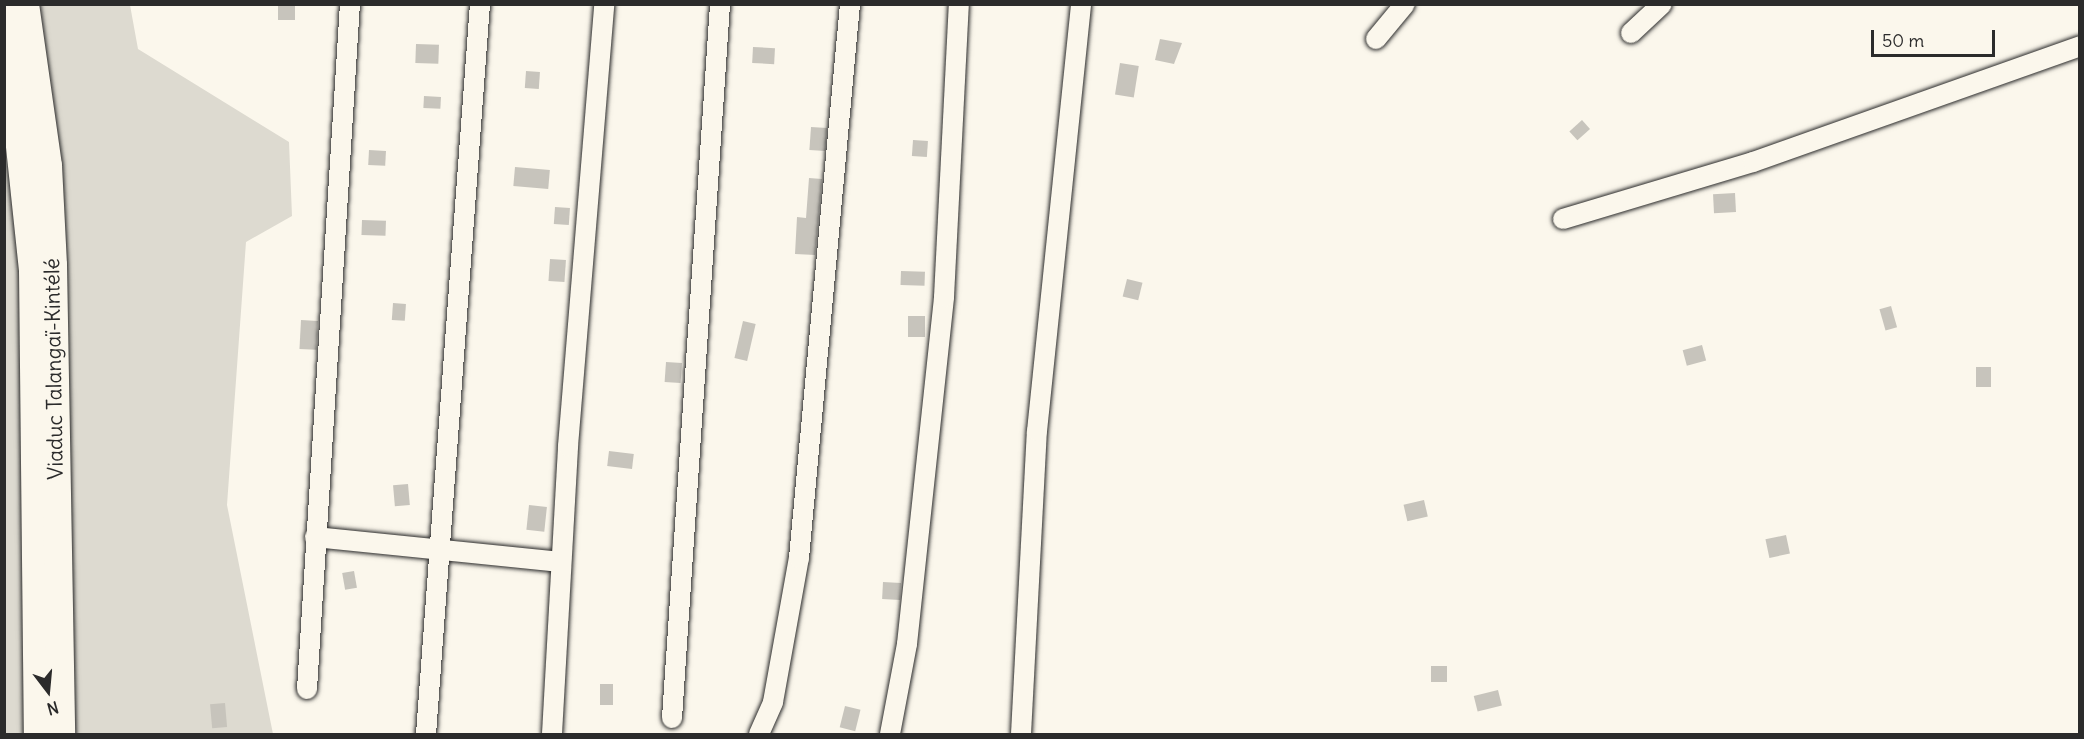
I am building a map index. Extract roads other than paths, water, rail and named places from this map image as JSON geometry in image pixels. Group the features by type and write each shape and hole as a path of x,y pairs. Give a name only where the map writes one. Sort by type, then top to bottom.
{"highway":[{"name":"Viaduc Talangaï-Kintélé","path":"4,4 33,271 38,735"},
{"name":"Viaduc Talangaï-Kintélé","path":"25,4 48,166 53,265 61,735"}],"street":[{"path":"307,689 315,537 332,358 350,4"},
{"path":"426,735 480,4"},
{"path":"552,735 561,562 604,4"},
{"path":"672,718 720,4"},
{"path":"759,735 773,702 799,558 850,4"},
{"path":"890,735 907,644 944,297 959,4"},
{"path":"1021,735 1037,431 1081,4"},
{"path":"1376,39 1405,4"},
{"path":"1631,33 1662,4"},
{"path":"1563,219 1753,162 2079,46"},
{"path":"315,537 561,562"}]}
